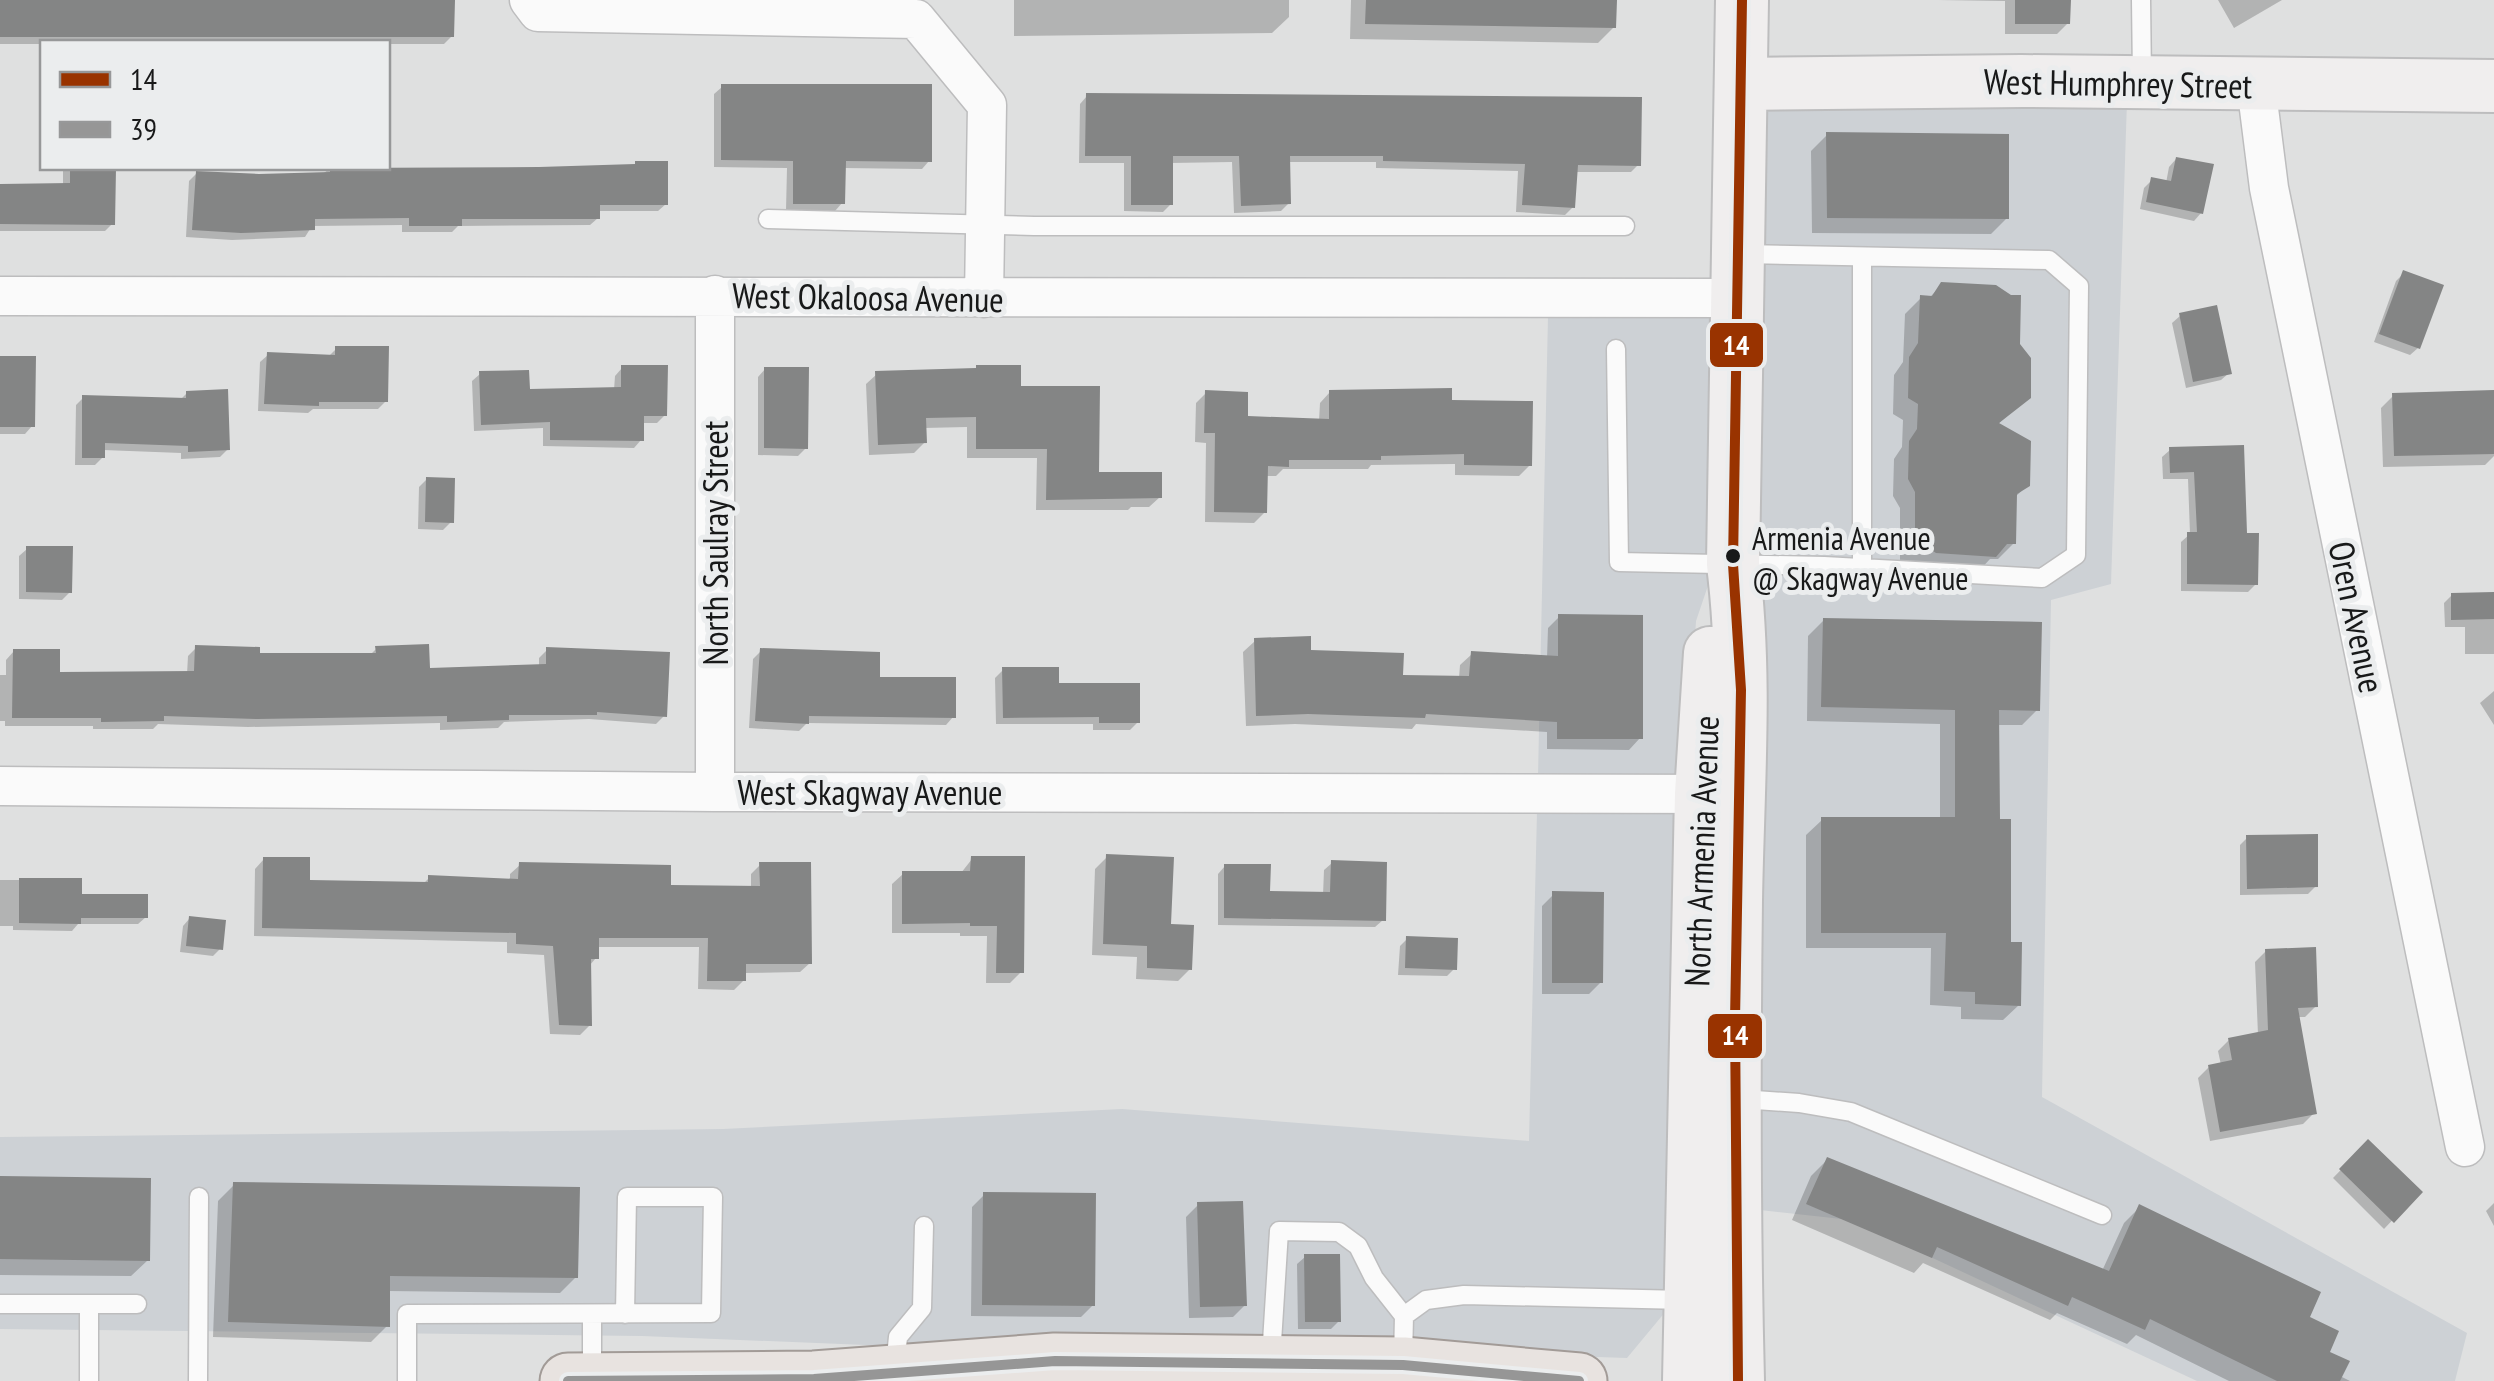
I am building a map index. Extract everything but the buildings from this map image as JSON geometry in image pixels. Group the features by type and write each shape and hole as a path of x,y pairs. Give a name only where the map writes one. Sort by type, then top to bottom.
{"main road":[{"name":"North Armenia Avenue","path":"1689,1381 1690,1300 1720,794 1741,629 1732,564 1742,0"},
{"name":"West Humphrey Street","path":"1742,84 2142,82 2494,86"},
{"name":"North Armenia Avenue","path":"1720,794 1736,1098 1738,1381"},
{"path":"568,1381 819,1380 1055,1361 1271,1364 1404,1341 1579,1381"}],"street":[{"path":"529,0 538,12 916,19 986,105 984,298"},
{"name":"Oren Avenue","path":"2256,84 2269,188 2465,1148"},
{"name":"West Okaloosa Avenue","path":"0,296 984,298 1737,276"},
{"name":"North Saulray Street","path":"715,295 716,792"},
{"name":"West Skagway Avenue","path":"0,786 1720,794"}],"lane":[{"path":"2142,0 2142,82"},
{"path":"768,218 985,224 1625,226"},
{"path":"1862,258 1862,569"},
{"path":"1616,349 1619,562 2042,578 2076,555 2079,286 2049,260 1862,258 1737,276"},
{"path":"1736,1098 1852,1112 2102,1216"},
{"path":"198,1381 199,1197"},
{"path":"407,1381 407,1314 626,1314 711,1314 713,1197 627,1198 626,1314"},
{"path":"894,1373 898,1336 922,1308 924,1226"},
{"path":"1271,1364 1279,1232 1338,1232 1358,1246 1404,1341"},
{"path":"1404,1341 1426,1300 1464,1295 1690,1300"},
{"path":"0,1304 137,1304"},
{"path":"89,1304 89,1381"},
{"path":"592,1314 592,1381"}],"shaded area":[{"path":"2127,101 2111,584 2051,600 2042,1097 2467,1333 2455,1381 2197,1381 1851,1220 1751,1209 1757,102"},
{"path":"1548,316 1720,316 1716,562 1696,621 1686,776 1538,776"},
{"path":"1537,812 1684,812 1671,1305 1627,1358 939,1348 642,1336 0,1329 0,1137 723,1129 1122,1109 1529,1141"}],"transit line":[{"name":"14","path":"1738,1381 1735,1020 1741,690 1733,564 1742,0"},
{"name":"39","path":"568,1381 814,1379 1055,1361 1403,1365 1579,1381"}],"place":[{"name":"Armenia Avenue @ Skagway Avenue","path":"1733,556"}]}
